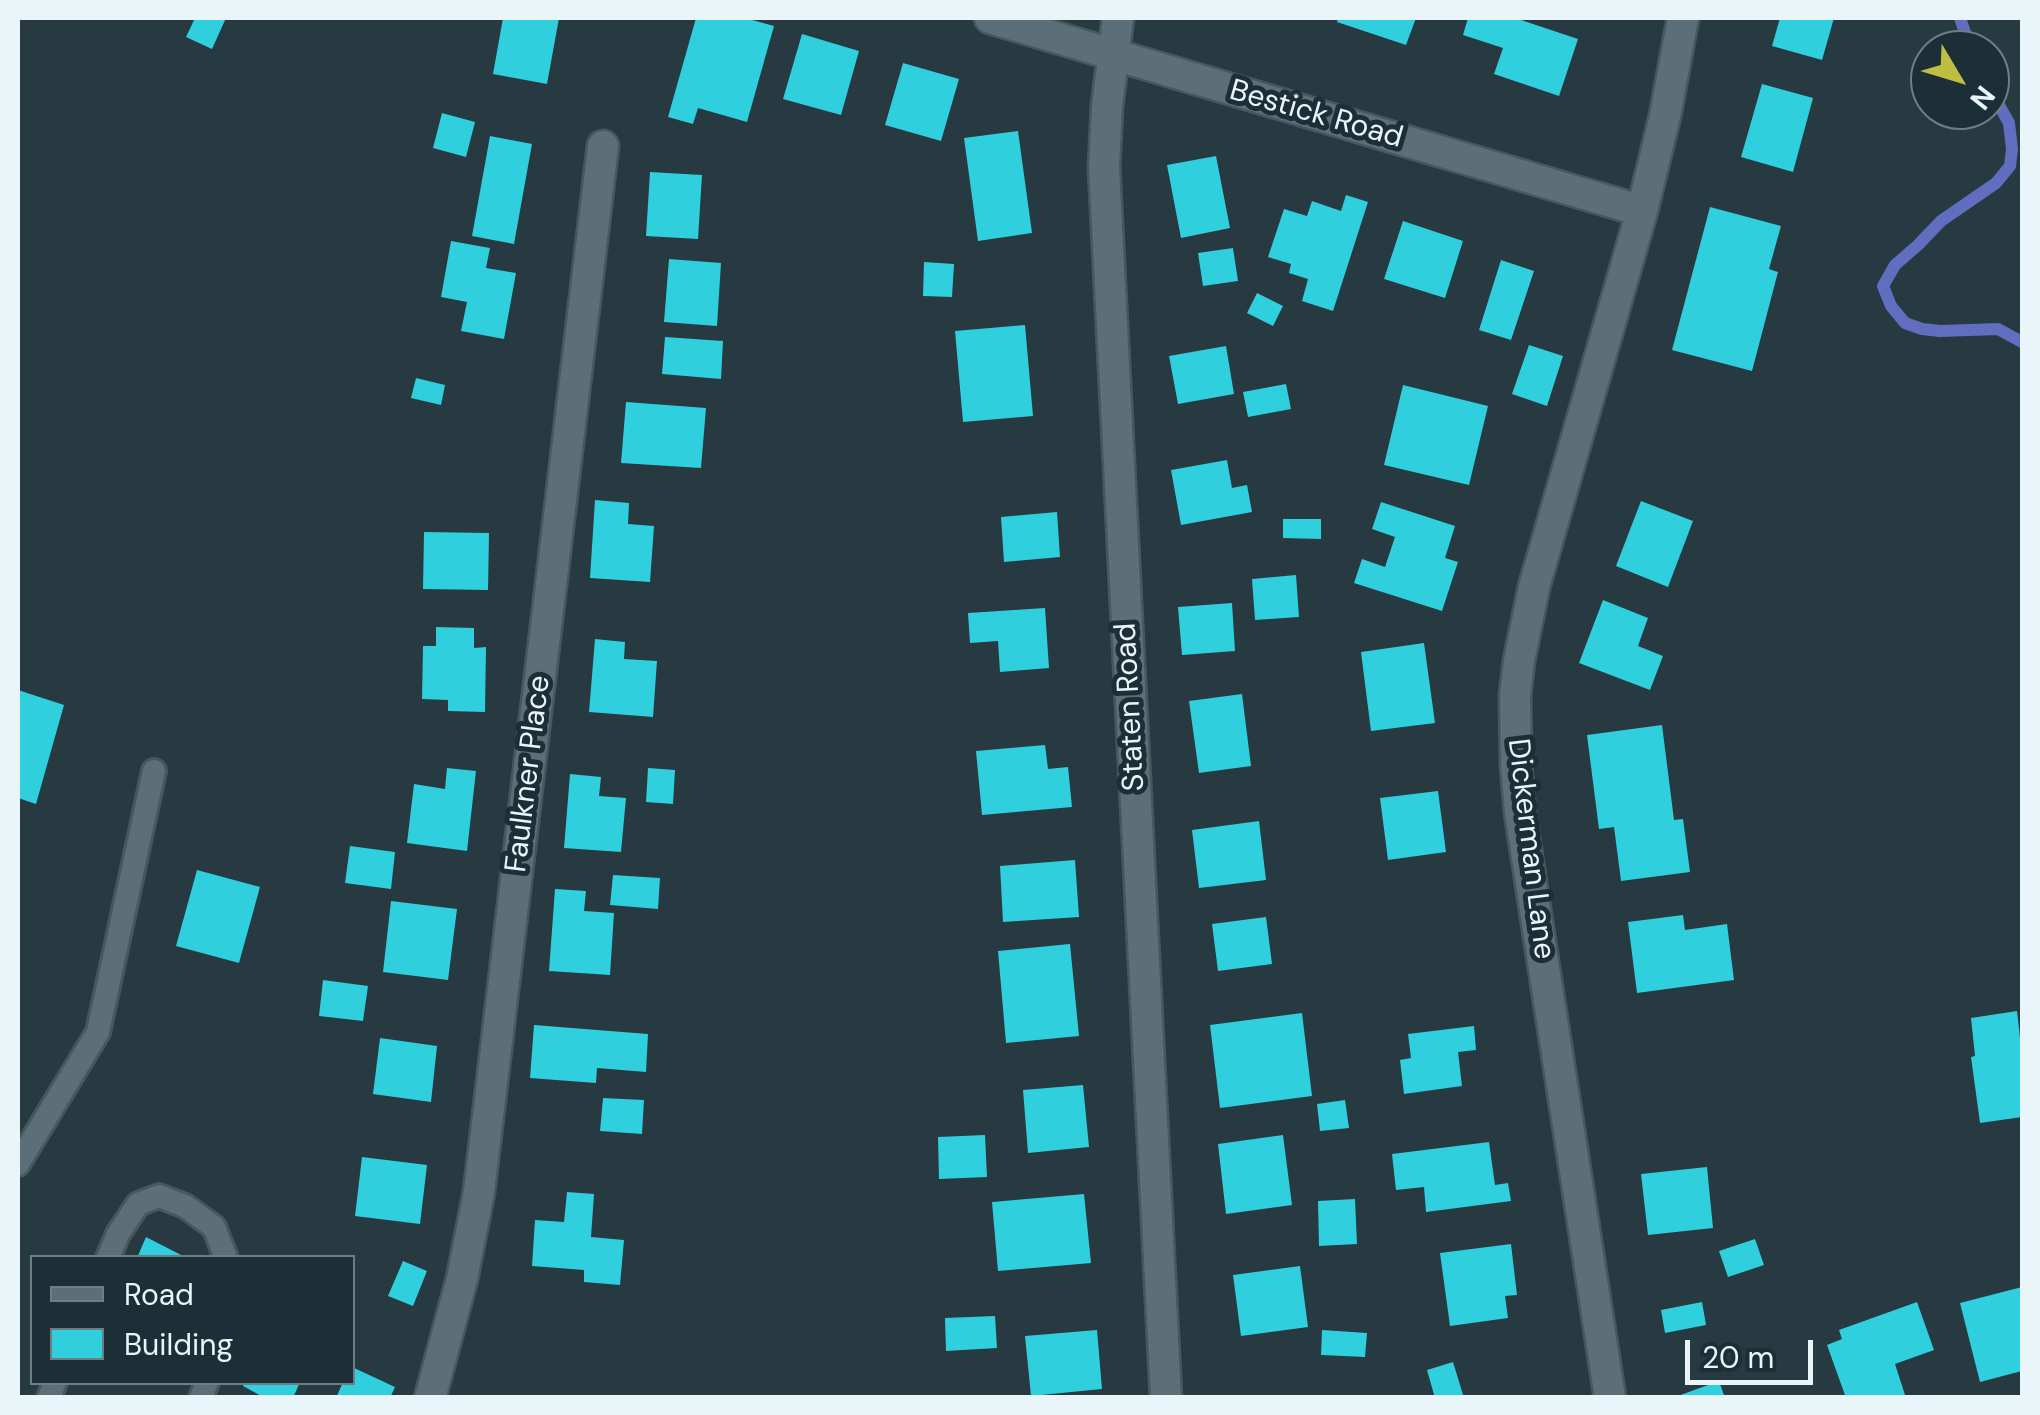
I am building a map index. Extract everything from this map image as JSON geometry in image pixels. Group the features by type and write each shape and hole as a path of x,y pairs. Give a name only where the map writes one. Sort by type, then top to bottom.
{"street":[{"name":"Bestick Road","path":"990,18 1642,211"},
{"name":"Staten Road","path":"1118,18 1104,167 1166,1398"},
{"name":"Dickerman Lane","path":"1610,1398 1520,812 1514,726 1519,661 1534,587 1642,211 1683,18"},
{"name":"Faulkner Place","path":"430,1398 455,1307 479,1192 603,146"}],"lane":[{"path":"18,1164 98,1032 154,771"},
{"path":"109,1255 138,1204 159,1196 186,1206 214,1227 225,1255"}],"building":[{"path":"195,18 226,18 212,49 186,37"},
{"path":"503,18 559,18 547,84 493,74"},
{"path":"696,18 745,18 774,26 747,122 698,108 693,124 668,117"},
{"path":"1338,18 1416,18 1406,45 1337,22"},
{"path":"1468,18 1515,18 1578,39 1559,96 1494,74 1503,48 1463,35"},
{"path":"1780,18 1834,18 1822,60 1772,46"},
{"path":"802,34 859,51 841,115 783,99"},
{"path":"903,63 959,79 941,141 885,125"},
{"path":"1762,84 1813,98 1793,172 1741,157"},
{"path":"442,113 475,122 466,157 433,148"},
{"path":"1018,131 1032,233 978,241 964,138"},
{"path":"490,136 532,144 514,244 472,236"},
{"path":"1216,156 1230,228 1181,238 1167,165"},
{"path":"650,172 702,175 698,239 646,236"},
{"path":"1346,195 1368,202 1333,311 1302,301 1308,279 1289,273 1291,264 1268,257 1284,209 1307,216 1312,201 1341,211"},
{"path":"1710,207 1781,226 1769,269 1778,272 1752,371 1672,350"},
{"path":"1403,221 1463,241 1445,298 1384,279"},
{"path":"451,241 490,248 486,268 516,273 504,339 461,331 467,302 441,297"},
{"path":"1233,248 1238,281 1203,286 1198,253"},
{"path":"669,259 721,263 717,326 664,322"},
{"path":"1501,260 1534,271 1511,340 1479,330"},
{"path":"924,262 954,264 952,297 923,296"},
{"path":"1257,293 1283,306 1273,326 1247,313"},
{"path":"1025,325 1033,416 963,422 955,331"},
{"path":"665,337 723,341 721,379 662,374"},
{"path":"1529,345 1563,356 1547,406 1512,394"},
{"path":"1226,346 1234,394 1178,404 1169,356"},
{"path":"416,378 445,385 441,405 411,398"},
{"path":"1286,384 1291,409 1248,417 1243,392"},
{"path":"1403,385 1488,406 1469,485 1384,465"},
{"path":"626,402 706,408 701,468 621,463"},
{"path":"1227,460 1232,488 1247,485 1252,512 1181,525 1171,470"},
{"path":"595,500 629,503 628,524 654,526 650,582 590,578"},
{"path":"1641,501 1693,521 1668,587 1616,566"},
{"path":"1381,502 1455,526 1445,558 1458,562 1442,611 1354,583 1362,559 1385,567 1395,537 1372,529"},
{"path":"1057,512 1060,557 1004,562 1001,517"},
{"path":"1283,519 1321,519 1321,539 1283,538"},
{"path":"424,532 489,533 488,590 423,589"},
{"path":"1296,575 1299,617 1255,620 1252,579"},
{"path":"1603,600 1648,618 1638,646 1663,656 1650,690 1579,663"},
{"path":"1232,603 1235,651 1182,655 1178,607"},
{"path":"1045,608 1049,668 1000,672 998,641 970,643 968,613"},
{"path":"436,627 474,628 474,648 486,647 485,712 448,711 448,700 422,699 423,646 436,646"},
{"path":"595,639 625,642 624,659 657,661 653,717 589,712"},
{"path":"1424,643 1435,723 1371,731 1361,652"},
{"path":"18,690 64,705 36,804 18,798"},
{"path":"1242,694 1251,766 1199,773 1189,701"},
{"path":"1662,725 1674,820 1683,819 1690,872 1621,881 1614,827 1599,829 1587,735"},
{"path":"1045,745 1048,769 1068,767 1072,807 982,815 976,751"},
{"path":"447,768 476,771 467,851 407,843 414,784 445,789"},
{"path":"648,768 675,770 673,804 646,802"},
{"path":"570,774 601,777 599,796 626,798 621,852 564,848"},
{"path":"1438,791 1446,852 1388,860 1380,798"},
{"path":"1259,821 1266,880 1199,888 1192,830"},
{"path":"350,846 395,852 391,889 345,883"},
{"path":"1075,860 1079,917 1003,922 1000,866"},
{"path":"197,870 260,887 239,963 176,946"},
{"path":"613,875 660,878 658,909 610,905"},
{"path":"555,889 586,891 584,911 614,913 610,975 549,971"},
{"path":"391,901 457,909 448,980 383,972"},
{"path":"1683,915 1685,930 1727,924 1734,980 1637,993 1628,922"},
{"path":"1266,917 1272,964 1218,971 1212,924"},
{"path":"1070,944 1079,1036 1006,1043 998,951"},
{"path":"323,980 368,986 363,1021 319,1016"},
{"path":"2017,1011 2022,1117 1980,1123 1971,1057 1975,1056 1971,1018"},
{"path":"1302,1013 1312,1096 1220,1108 1210,1025"},
{"path":"534,1025 648,1034 646,1072 597,1068 596,1083 530,1078"},
{"path":"1474,1026 1476,1050 1458,1052 1462,1086 1404,1094 1400,1060 1411,1058 1408,1034"},
{"path":"380,1038 437,1046 431,1102 373,1094"},
{"path":"1083,1085 1089,1147 1028,1153 1023,1090"},
{"path":"603,1098 644,1100 642,1134 600,1131"},
{"path":"1345,1100 1349,1128 1320,1131 1317,1104"},
{"path":"985,1135 987,1177 939,1179 938,1137"},
{"path":"1283,1135 1292,1205 1226,1214 1218,1144"},
{"path":"1489,1142 1495,1185 1508,1183 1511,1201 1426,1212 1424,1187 1396,1190 1392,1154"},
{"path":"362,1157 427,1165 420,1224 355,1216"},
{"path":"1707,1167 1713,1228 1648,1235 1641,1174"},
{"path":"567,1192 594,1194 591,1237 624,1240 620,1285 584,1282 584,1270 532,1266 535,1220 564,1222"},
{"path":"1084,1194 1091,1263 998,1271 992,1202"},
{"path":"1355,1199 1357,1244 1319,1246 1318,1201"},
{"path":"146,1237 181,1255 138,1255"},
{"path":"1755,1239 1764,1265 1728,1277 1719,1251"},
{"path":"1511,1244 1517,1295 1505,1296 1508,1318 1450,1326 1440,1253"},
{"path":"403,1261 427,1271 413,1306 388,1296"},
{"path":"1300,1266 1308,1327 1241,1336 1233,1275"},
{"path":"2022,1287 2022,1371 1980,1382 1960,1303"},
{"path":"1702,1302 1706,1325 1665,1333 1661,1310"},
{"path":"1917,1302 1934,1350 1895,1364 1906,1398 1846,1398 1827,1345 1842,1339 1839,1330"},
{"path":"995,1316 997,1348 946,1351 945,1318"},
{"path":"1097,1330 1102,1389 1031,1396 1025,1336"},
{"path":"1322,1330 1367,1333 1365,1357 1321,1355"},
{"path":"1453,1362 1464,1398 1435,1398 1427,1370"},
{"path":"355,1368 395,1387 390,1398 336,1398 342,1385 355,1385"},
{"path":"1719,1381 1725,1398 1675,1398 1675,1397"},
{"path":"299,1385 293,1398 265,1398 243,1386"}],"waterway":[{"path":"1960,18 1964,30"},
{"path":"2010,130 2010,166 1996,183 1941,221 1895,265 1883,286 1891,306 1905,323 1940,331 1998,329 2022,342"}]}
